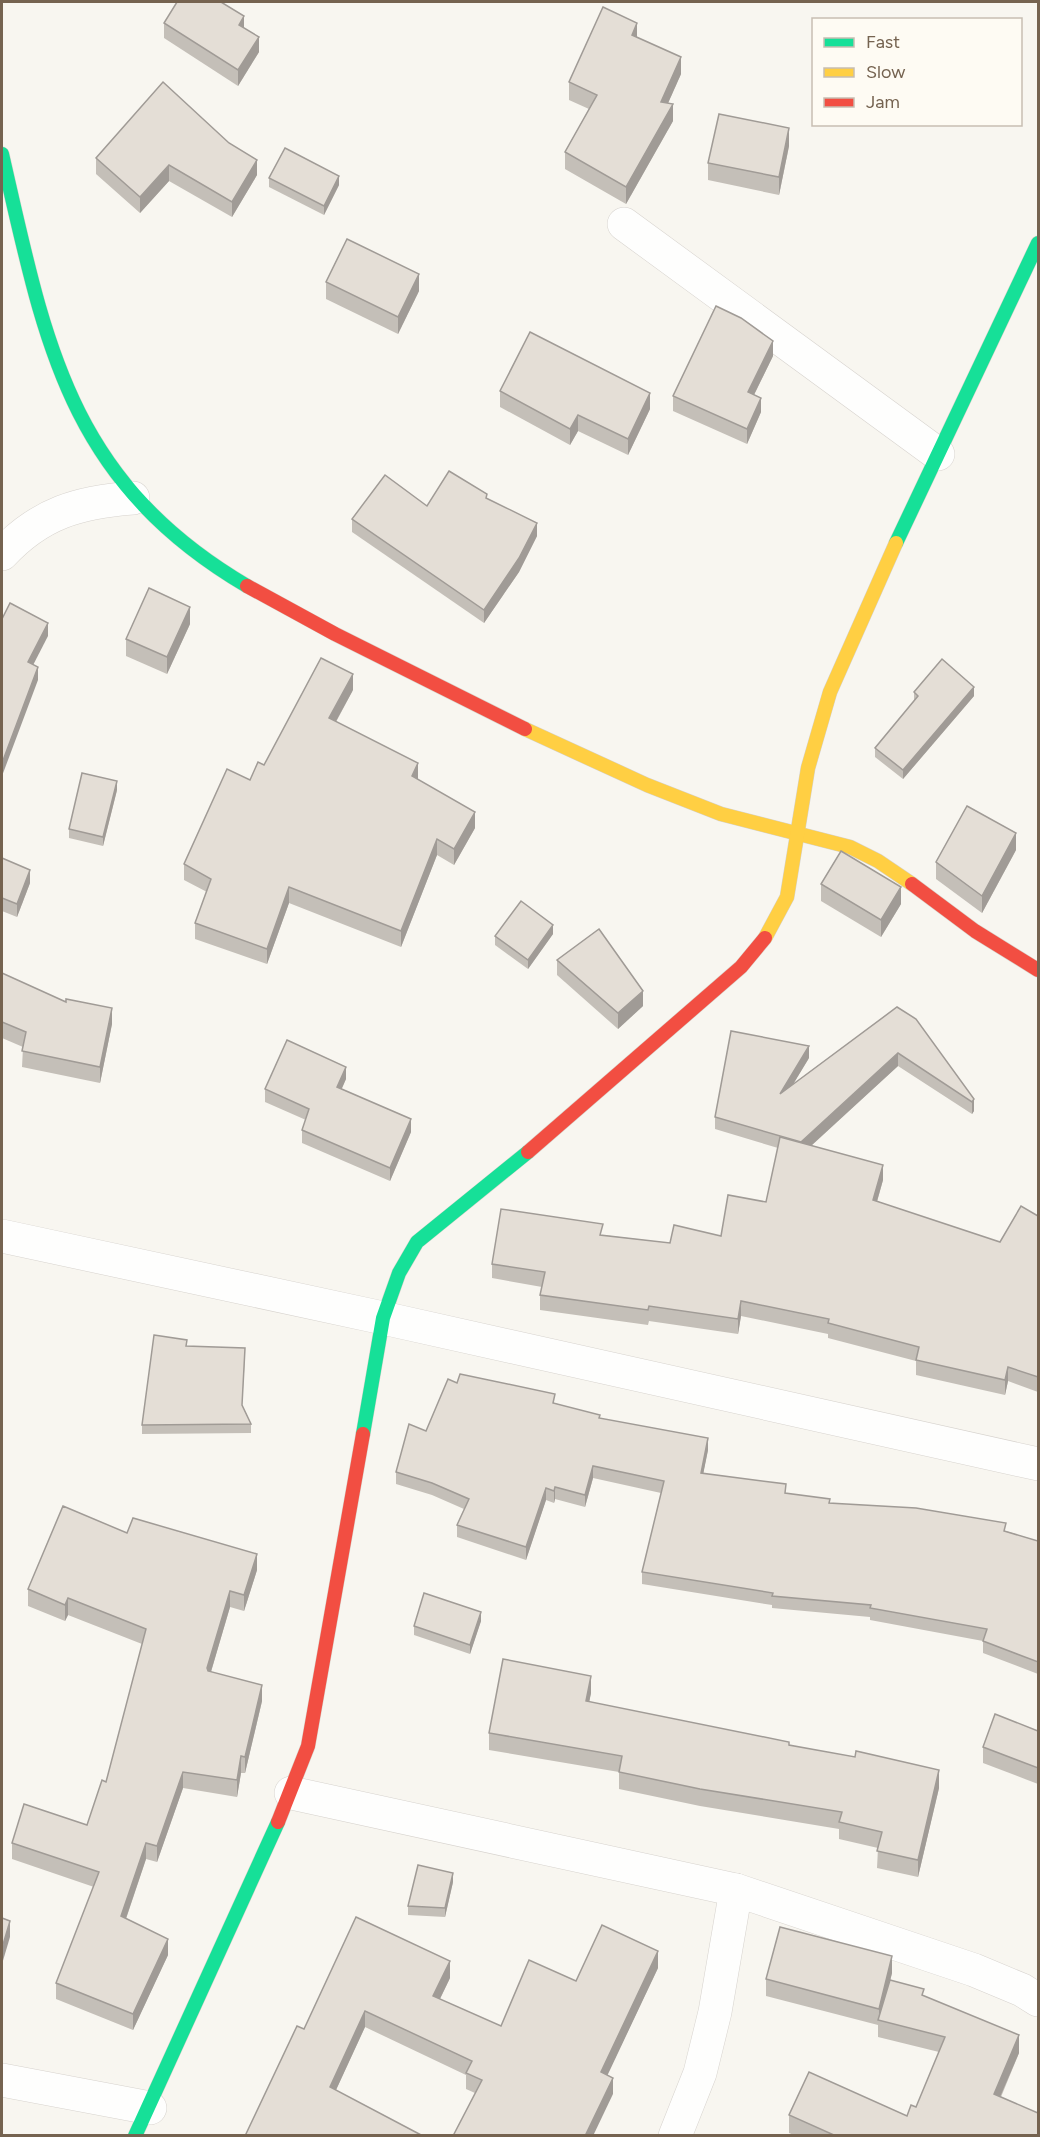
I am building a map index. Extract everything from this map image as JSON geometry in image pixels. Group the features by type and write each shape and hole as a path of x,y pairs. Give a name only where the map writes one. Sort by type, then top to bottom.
{"street":[{"path":"2,154 43,322 62,378 87,430 133,498 173,534 228,575 289,610 485,709 638,780 723,815 817,835 864,854 995,944 1038,970"},
{"path":"624,224 938,454"},
{"path":"2,2080 143,2122 291,1793 308,1746 383,1318 399,1273 417,1242 561,1125 741,967 761,945 787,897 808,768 830,693 938,454 1038,243"},
{"path":"2,554 17,537 50,517 91,501 133,498"},
{"path":"2,1236 383,1318 1038,1464"},
{"path":"291,1793 736,1890 974,1970 1022,1990 1038,2001"},
{"path":"675,2136 700,2073 716,2012 736,1890"}],"building":[{"path":"177,2 221,2 244,16 239,25 259,37 238,70 164,23"},
{"path":"603,7 637,23 632,35 681,57 661,102 673,104 626,187 565,152 597,95 569,82"},
{"path":"163,82 229,143 257,160 232,202 169,165 140,197 96,158"},
{"path":"719,114 789,128 779,177 708,163"},
{"path":"285,148 339,176 324,206 269,178"},
{"path":"347,239 419,274 398,317 326,282"},
{"path":"716,306 741,318 773,341 748,392 761,398 747,429 673,396"},
{"path":"530,332 650,393 628,439 578,415 570,429 500,391"},
{"path":"449,471 487,494 486,498 537,523 519,558 484,610 352,519 385,475 427,506"},
{"path":"149,588 190,607 167,657 126,639"},
{"path":"10,603 48,623 28,662 38,667 2,763 2,619"},
{"path":"321,658 353,674 329,718 418,763 412,776 475,812 454,849 437,839 401,931 289,887 267,949 195,923 211,879 184,864 227,769 250,780 258,762 264,765"},
{"path":"942,659 974,687 903,770 875,748 918,696 914,692"},
{"path":"82,773 117,781 103,837 69,829"},
{"path":"967,806 1016,833 982,896 936,862"},
{"path":"841,851 901,887 881,920 821,884"},
{"path":"2,858 30,870 17,904 2,898"},
{"path":"521,901 553,925 528,960 495,936"},
{"path":"599,929 643,991 618,1013 557,960"},
{"path":"2,973 66,1002 66,999 112,1008 100,1067 22,1051 26,1032 2,1022"},
{"path":"897,1007 916,1019 974,1099 972,1102 898,1053 801,1142 715,1117 731,1031 809,1046 780,1094"},
{"path":"287,1040 346,1067 337,1087 411,1119 390,1168 302,1130 309,1109 265,1089"},
{"path":"780,1137 883,1165 873,1200 1000,1242 1021,1206 1038,1216 1038,1377 1008,1367 1005,1380 916,1360 919,1347 828,1323 829,1319 741,1301 738,1319 649,1306 648,1310 540,1295 545,1272 492,1264 501,1209 603,1224 600,1235 670,1243 674,1225 721,1236 728,1195 766,1202"},
{"path":"154,1335 187,1340 186,1346 245,1348 242,1405 251,1424 142,1425"},
{"path":"460,1374 555,1394 553,1403 600,1415 599,1418 708,1438 701,1473 786,1484 785,1493 830,1499 829,1503 916,1508 1006,1523 1004,1531 1038,1541 1038,1662 983,1641 987,1629 870,1608 871,1605 772,1596 773,1593 642,1572 664,1481 593,1466 585,1495 555,1487 554,1491 546,1488 526,1547 457,1525 469,1499 432,1483 396,1472 409,1424 426,1431 448,1379 457,1383"},
{"path":"63,1506 127,1533 133,1518 257,1554 244,1595 230,1591 207,1668 208,1671 262,1685 245,1757 241,1756 237,1780 183,1772 157,1846 146,1843 121,1916 168,1939 133,2014 56,1983 99,1872 12,1843 24,1804 87,1825 102,1780 106,1782 146,1629 68,1598 65,1605 28,1589"},
{"path":"424,1593 481,1612 470,1645 414,1626"},
{"path":"503,1659 591,1676 586,1701 789,1742 789,1745 855,1757 856,1751 939,1770 918,1860 877,1851 882,1832 839,1822 842,1812 700,1789 619,1772 622,1756 489,1733"},
{"path":"995,1714 1038,1731 1038,1768 983,1747"},
{"path":"418,1865 453,1873 445,1908 408,1906"},
{"path":"356,1917 450,1961 433,1996 501,2026 529,1960 576,1981 602,1925 658,1951 601,2072 613,2078 585,2136 453,2136 482,2080 466,2073 472,2061 365,2011 330,2087 423,2136 245,2136 297,2026 304,2029"},
{"path":"2,1918 10,1921 2,1948"},
{"path":"780,1927 892,1956 879,2009 766,1979"},
{"path":"890,1980 924,1989 922,1995 1019,2035 994,2094 1038,2113 1038,2136 836,2136 789,2115 809,2072 907,2116 911,2105 916,2107 945,2037 878,2020"}],"traffic: fast":[{"path":"2,154 33,285 51,345 73,400 102,452 139,500 187,545 247,586"},
{"path":"896,543 1038,243"},
{"path":"363,1434 383,1318 399,1273 417,1242 528,1152"},
{"path":"135,2136 278,1822"}],"traffic: slow":[{"path":"765,938 787,897 808,768 830,692 896,543"},
{"path":"525,729 647,785 721,814 850,847 878,861 912,884"}],"traffic: jam":[{"path":"247,586 335,634 525,729"},
{"path":"912,884 975,931 1038,970"},
{"path":"528,1152 741,967 765,938"},
{"path":"278,1822 308,1746 363,1434"}]}
